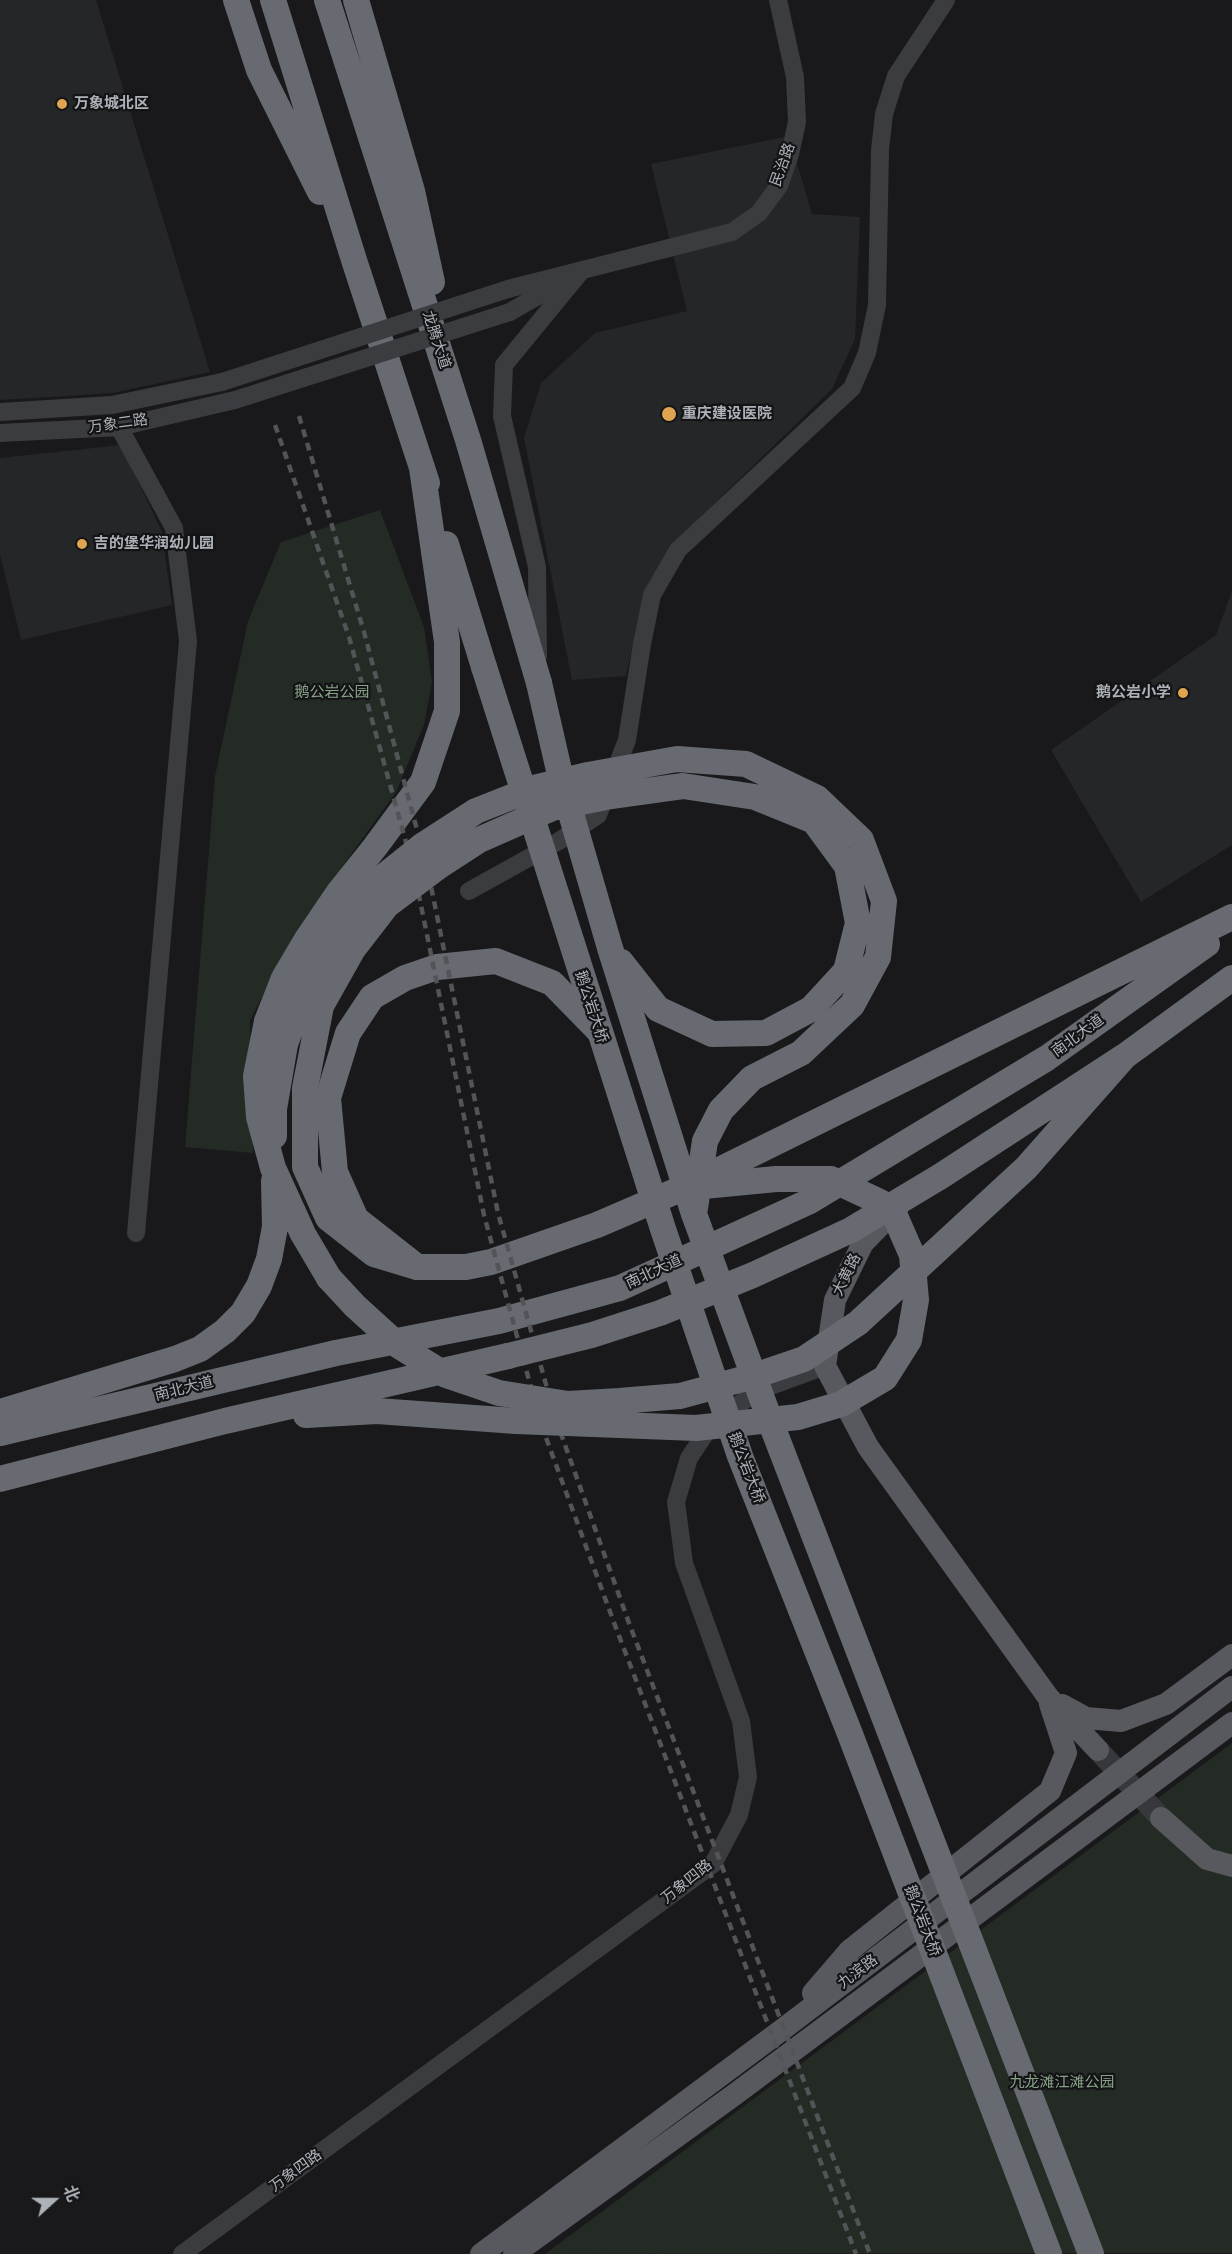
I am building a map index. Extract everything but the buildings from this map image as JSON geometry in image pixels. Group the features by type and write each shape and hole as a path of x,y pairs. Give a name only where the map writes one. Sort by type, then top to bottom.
{"highway":[{"path":"236,0 259,69 354,260"},
{"path":"273,0 422,468 447,642 447,711 423,782 339,892 284,978 267,1021 256,1076 259,1117 273,1168 303,1234 329,1278 355,1306 399,1346 446,1375 499,1393 568,1404 619,1401 680,1396 754,1376 804,1359 858,1323 1026,1168 1125,1056"},
{"name":"龙腾大道","path":"327,0 468,440 539,683"},
{"path":"356,0 412,191 468,440"},
{"name":"鹅公岩大桥","path":"422,468 598,1030 740,1456 850,1734 1049,2254"},
{"path":"539,683 561,779 610,948 694,1214 774,1431 1091,2254"},
{"path":"0,1412 175,1359 200,1349 225,1331 243,1312 260,1286 269,1259 275,1227 274,1109 285,1044 309,980 339,931 377,882 422,846 476,811 534,788 588,775 676,759 746,764 817,798 861,840 884,901 878,957 852,1005 801,1053 752,1078 721,1110 705,1141 694,1214"},
{"path":"610,948 658,1010 712,1034 766,1033 811,1009 846,971 858,923 847,866 814,821 755,797 683,786 611,796 552,808 479,840 438,866 387,904 353,949 321,1006 305,1088 305,1167 328,1218 374,1254 417,1267 466,1267 491,1262 597,1225 683,1188 1232,917"},
{"name":"南北大道","path":"0,1434 336,1353 499,1321 620,1288 808,1202 1047,1058 1232,926"},
{"path":"417,1267 356,1219 335,1172 328,1098 348,1033 372,997 405,978 437,967 496,960 552,983 598,1030"},
{"path":"0,1479 225,1421 592,1335 660,1313 753,1275 850,1230 941,1176 1125,1056 1232,975"},
{"path":"225,1421 377,1411 516,1421 696,1428 798,1417 842,1404 885,1378 909,1340 916,1300 912,1256 895,1216 880,1202 831,1179 776,1179 683,1188"}],"main road":[{"name":"大黄路","path":"825,1366 835,1300 863,1243 915,1190 1232,975"},
{"path":"825,1366 868,1447 1048,1697 1098,1750"},
{"path":"1048,1697 1086,1718 1121,1721 1166,1704 1232,1655"},
{"name":"九滨路","path":"481,2254 777,2033 1232,1687"},
{"path":"785,2057 778,2059 772,2057 768,2052 768,2045 850,1950 1050,1791 1066,1753 1048,1697"},
{"name":"九滨路","path":"514,2254 785,2057 1232,1723"},
{"path":"1161,1818 1207,1859 1232,1866"}],"street":[{"name":"民治路","path":"508,289 732,232 759,213 779,186 790,154 797,122 795,77 778,0"},
{"path":"469,891 559,841 598,815 627,740 652,595 678,550 852,388 867,353 877,305 880,150 884,114 896,76 946,0"},
{"name":"万象二路","path":"0,433 119,427 235,400 510,312 582,270"},
{"path":"539,683 537,567 502,416 504,365 582,270"},
{"name":"万象二路","path":"0,412 112,405 222,382 508,289"},
{"path":"119,427 174,528 188,641 136,1233"},
{"name":"万象四路","path":"182,2254 713,1864 739,1815 748,1777 741,1722 684,1563 676,1502 689,1458 711,1425 757,1391 825,1366"}],"shaded area":[{"path":"0,0 96,0 210,372 113,393 0,400"},
{"name":"重庆建设医院","path":"789,136 812,214 860,217 855,339 832,389 672,545 644,595 626,676 572,680 524,438 541,383 595,333 687,311 651,164"},
{"name":"吉的堡华润幼儿园","path":"121,445 162,532 172,605 21,640 0,555 0,458"},
{"name":"鹅公岩小学","path":"1232,591 1232,845 1141,902 1051,750 1216,635"}],"green space":[{"name":"鹅公岩公园","path":"380,510 424,627 432,682 424,725 396,792 298,928 250,1020 253,1153 185,1147 215,776 248,621 281,542"},
{"name":"九龙滩江滩公园","path":"1232,1743 1232,2253 545,2254"}],"tunnel":[{"path":"1098,1750 1161,1818"}],"railway":[{"path":"299,416 364,632 427,867 498,1213 556,1420 629,1623 870,2254"},
{"path":"275,425 349,637 414,871 484,1215 541,1424 616,1628 856,2254"}],"place":[{"name":"万象城北区","path":"62,104"},
{"name":"重庆建设医院","path":"669,414"},
{"name":"吉的堡华润幼儿园","path":"82,544"},
{"name":"鹅公岩小学","path":"1183,693"}]}
